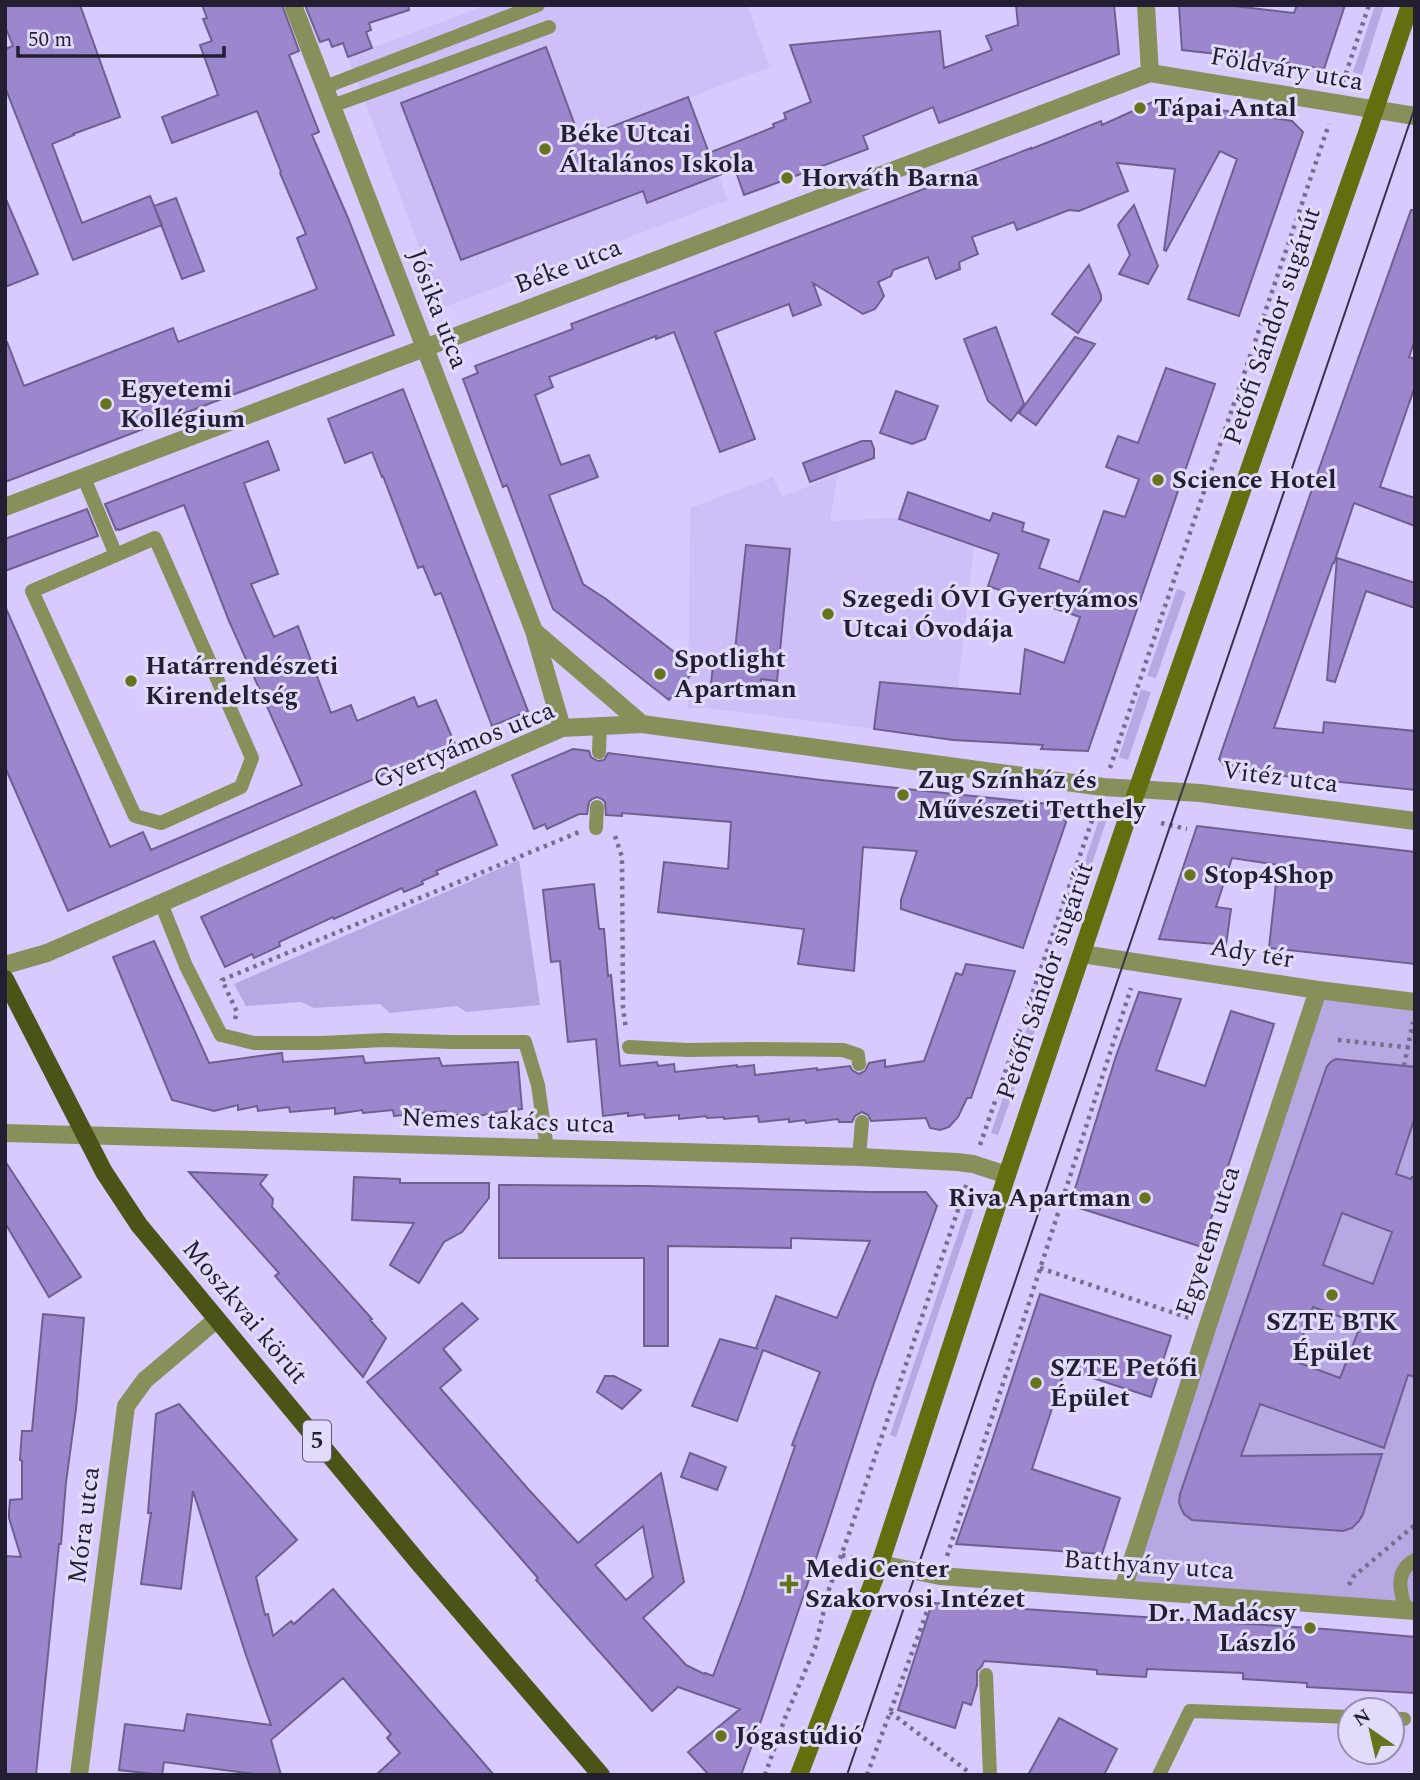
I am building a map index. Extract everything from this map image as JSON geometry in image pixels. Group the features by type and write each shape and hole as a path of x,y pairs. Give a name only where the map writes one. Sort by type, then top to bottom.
{"main road":[{"name":"Moszkvai körút","path":"5,979 104,1172 139,1225 418,1562 601,1775"}],"street":[{"name":"Jósika utca","path":"293,5 534,631 562,728"},
{"path":"1146,5 1150,73"},
{"name":"Petőfi Sándor sugárút","path":"799,1775 880,1564 1007,1175 1138,789 1410,5"},
{"name":"Földváry utca","path":"1150,73 1415,117"},
{"name":"Béke utca","path":"5,507 1150,73"},
{"name":"Jósika utca","path":"534,631 642,724"},
{"name":"Gyertyámos utca","path":"5,964 47,953 562,728 642,724 1103,787 1138,789"},
{"name":"Vitéz utca","path":"1138,789 1200,793 1415,821"},
{"name":"Ady tér","path":"1082,954 1415,1002"},
{"name":"Egyetem utca","path":"1123,1589 1318,990"},
{"name":"Nemes takács utca","path":"5,1133 859,1157 973,1164 1007,1175"},
{"name":"Móra utca","path":"79,1775 126,1406 145,1380 216,1320"},
{"name":"Batthyány utca","path":"880,1564 940,1576 1410,1611"}],"lane":[{"path":"325,87 538,5"},
{"path":"332,106 549,27"},
{"path":"84,478 116,555"},
{"path":"155,538 252,758 242,787 161,823 135,816 32,591 116,555 155,538"},
{"path":"599,752 600,726"},
{"path":"596,828 597,807"},
{"path":"161,903 186,966 221,1035 254,1043 385,1040 525,1042 538,1084 547,1149"},
{"path":"629,1047 687,1050 843,1050 858,1055 859,1064"},
{"path":"859,1157 862,1122"},
{"path":"1410,1611 1399,1587 1409,1563 1415,1560"},
{"path":"986,1675 990,1775"},
{"path":"1160,1775 1190,1711 1336,1716"}],"path":[{"path":"765,1775 785,1718 815,1648 829,1589 1369,5"},
{"path":"1161,823 1187,829"},
{"path":"233,1004 222,981 588,829 596,828 613,831 622,857 624,1017"},
{"path":"867,1775 940,1576 1131,988"},
{"path":"1404,1066 1415,1019"},
{"path":"1338,1040 1415,1048"},
{"path":"1040,1268 1208,1325"},
{"path":"1342,1605 1353,1577 1414,1527"},
{"path":"890,1712 972,1775"}],"shaded area":[{"name":"Béke Utcai Általános Iskola","path":"487,5 747,5 770,67 688,98 728,200 442,308 348,57"},
{"path":"1375,5 1384,5 1362,75 1353,72"},
{"name":"Szegedi ÓVI Gyertyámos Utcai Óvodája","path":"838,474 830,521 896,518 974,545 958,689 880,682 874,729 707,708 688,708 690,508 773,477 782,497"},
{"path":"1177,589 1186,592 1156,678 1147,676"},
{"path":"1141,689 1151,692 1128,760 1119,757"},
{"path":"1100,817 1107,819 1073,920 1066,917"},
{"path":"519,860 540,1005 466,1012 457,1006 390,1013 380,1004 314,1008 301,1002 246,1006 234,984"},
{"path":"1318,990 1415,1001 1415,1611 1123,1589"},
{"path":"1037,999 1045,1002 998,1135 991,1133"},
{"path":"971,1195 978,1197 896,1437 890,1435"}],"building":[{"path":"5,5 80,5 120,117 52,144 82,223 150,196 162,225 73,260 5,87 5,49 13,46 5,26"},
{"path":"202,5 282,5 299,51 289,55 319,132 312,135 394,335 5,482 5,342 24,386 173,328 178,342 317,289 297,238 306,234 257,111 172,143 162,117 218,95 200,45 212,41 203,19 207,18"},
{"path":"305,5 408,5 409,10 369,23 371,30 366,32 372,48 348,57 343,43 332,47 329,39 320,42"},
{"path":"1016,5 1114,5 1119,54 939,123 933,107 863,136 868,149 744,195 735,169 647,203 643,191 461,260 401,103 546,47 580,139 688,97 709,153 774,127 773,124 786,119 784,113 811,102 790,45 940,31 944,68 992,50 986,36 1018,25"},
{"path":"1179,5 1226,5 1294,13 1297,5 1345,5 1324,69 1182,50"},
{"path":"1157,100 1292,121 1303,132 1239,316 1188,299 1237,159 1220,151 1166,251 1175,169 1117,163 1128,191 1079,211 1069,210 1017,230 1014,222 972,237 978,254 959,262 960,269 936,279 928,257 893,270 891,276 878,282 884,296 875,309 863,314 813,283 821,305 793,316 789,304 715,332 755,439 720,452 674,332 656,339 656,336 549,377 553,387 535,395 561,465 589,455 598,477 549,495 583,584 696,669 669,700 553,609 507,485 503,487 463,379 478,373 475,366 573,329 571,324 1101,121 1102,125"},
{"path":"5,197 38,274 5,287"},
{"path":"176,198 204,271 182,279 154,206"},
{"path":"1134,205 1158,266 1148,284 1119,274 1130,255 1118,225"},
{"path":"1411,210 1415,210 1415,340 1409,357 1415,359 1415,386 1380,487 1415,498 1415,526 1354,503 1274,728 1323,733 1324,722 1415,731 1415,790 1228,770 1219,759"},
{"path":"1089,265 1101,300 1078,333 1052,314"},
{"path":"996,327 1024,404 1011,421 988,401 964,339"},
{"path":"1075,337 1095,344 1036,425 1019,413"},
{"path":"1166,368 1215,384 1088,751 1041,749 1043,745 953,740 874,729 880,682 1020,694 1025,649 1064,663 1080,617 988,586 999,554 899,519 908,492 990,521 993,513 1024,523 1022,531 1049,540 1039,568 1079,582 1104,511 1125,517 1139,479 1106,467 1118,436 1138,443"},
{"path":"403,389 528,711 492,726 441,593 435,595 423,566 418,568 372,452 345,463 328,419"},
{"path":"896,391 938,406 925,439 912,444 880,433"},
{"path":"268,441 279,470 244,483 278,574 251,584 274,637 298,626 331,713 351,705 357,721 414,697 418,707 436,700 455,744 68,911 5,767 5,606 110,847 143,832 151,850 302,785 229,621 184,505 116,530 105,504"},
{"path":"862,441 871,441 874,458 810,482 803,463"},
{"path":"87,509 98,536 5,571 5,539"},
{"path":"746,545 790,549 777,681 761,679 759,697 710,692 714,658 734,660"},
{"path":"1337,558 1415,583 1415,608 1366,591 1335,682 1327,680"},
{"path":"573,749 589,751 591,757 598,761 604,760 608,753 821,780 1058,805 1066,822 1023,948 901,909 901,900 917,851 863,847 854,971 798,964 804,929 658,912 664,862 728,869 731,822 622,813 622,816 606,815 605,802 597,797 589,802 587,814 579,814 547,829 545,824 534,829 512,775"},
{"path":"475,791 497,845 436,871 438,874 422,881 423,884 404,892 402,888 279,942 280,946 254,958 252,954 225,967 201,917"},
{"path":"1197,826 1415,852 1415,964 1269,948 1278,865 1232,858 1216,907 1231,909 1226,945 1159,939"},
{"path":"594,884 599,929 604,929 608,976 611,975 620,1066 657,1062 658,1066 674,1064 675,1072 754,1065 755,1075 850,1066 859,1074 865,1071 869,1063 885,1060 885,1067 924,1061 956,973 962,975 966,964 1015,971 971,1098 967,1098 958,1117 949,1127 940,1130 930,1128 926,1118 871,1121 868,1115 862,1112 855,1116 852,1122 839,1122 838,1119 806,1123 805,1120 789,1122 789,1119 759,1122 758,1116 679,1119 679,1115 645,1118 644,1114 628,1116 628,1113 603,1116 596,1039 568,1042 560,961 551,962 543,890"},
{"path":"154,941 209,1063 282,1053 283,1062 363,1056 365,1063 439,1058 442,1066 518,1062 522,1109 470,1117 470,1114 445,1116 445,1111 394,1116 393,1110 363,1113 362,1110 335,1114 335,1108 290,1112 289,1107 258,1111 257,1106 238,1110 238,1105 214,1111 172,1100 113,957"},
{"path":"1139,992 1181,999 1156,1070 1205,1086 1231,1011 1274,1024 1202,1247 1070,1205 1116,1056"},
{"name":"SZTE BTK Épület","path":"1336,1059 1415,1067 1415,1117 1396,1174 1411,1179 1415,1177 1415,1377 1408,1375 1384,1448 1260,1404 1241,1456 1382,1454 1363,1514 1352,1528 1343,1531 1192,1520 1181,1508 1180,1494 1327,1066","holes":["1342,1213 1392,1232 1373,1284 1323,1265","1313,1307 1361,1324 1340,1378 1294,1361"]},
{"path":"5,1161 81,1277 49,1297 5,1223"},
{"path":"189,1172 267,1175 260,1184 273,1199 272,1207 386,1338 363,1377 275,1276 279,1273"},
{"path":"354,1177 400,1179 400,1183 489,1183 489,1198 462,1232 444,1242 419,1283 390,1265 414,1223 352,1220"},
{"path":"499,1185 926,1192 937,1206 741,1775 709,1775 688,1752 740,1709 678,1687 652,1711 367,1382 462,1303 478,1319 443,1349 461,1370 440,1388 578,1543 661,1473 684,1582 643,1618 686,1665 713,1676 795,1446 792,1445 820,1372 763,1350 737,1421 692,1406 720,1339 758,1349 756,1348 776,1296 837,1318 870,1241 791,1238 791,1248 668,1246 668,1346 644,1346 644,1258 499,1258","holes":["643,1526 653,1577 626,1600 595,1565"]},
{"path":"1040,1294 1171,1336 1151,1397 1065,1369 1032,1469 1120,1498 1102,1554 956,1544"},
{"path":"43,1314 84,1318 36,1775 5,1775 5,1556 21,1557 9,1518 10,1500 22,1499 22,1431 32,1431"},
{"path":"605,1376 614,1376 641,1390 622,1409 597,1392"},
{"path":"179,1404 297,1540 256,1577 273,1636 291,1621 294,1624 333,1589 494,1775 376,1775 400,1753 387,1738 391,1734 343,1678 271,1740 281,1775 261,1775 164,1762 162,1775 119,1770 125,1724 184,1731 187,1714 271,1725 193,1491 181,1589 141,1584 151,1513 148,1513 156,1414"},
{"path":"690,1453 726,1467 717,1490 681,1477"},
{"path":"932,1603 1415,1637 1415,1693 1307,1687 1307,1683 1243,1679 1243,1673 1147,1669 1146,1677 1097,1674 1097,1670 984,1661 977,1671 977,1685 971,1705 963,1702 955,1728 898,1710"},
{"path":"1059,1718 1117,1749 1104,1775 1028,1775"}],"tram line":[{"path":"847,1775 1415,107"}],"place":[{"name":"Tápai Antal","path":"1140,108"},
{"name":"Béke Utcai Általános Iskola","path":"545,149"},
{"name":"Horváth Barna","path":"787,178"},
{"name":"Egyetemi Kollégium","path":"106,404"},
{"name":"Science Hotel","path":"1158,480"},
{"name":"Szegedi ÓVI Gyertyámos Utcai Óvodája","path":"828,614"},
{"name":"Spotlight Apartman","path":"660,674"},
{"name":"Határrendészeti Kirendeltség","path":"131,681"},
{"name":"Zug Színház és Művészeti Tetthely","path":"903,795"},
{"name":"Stop4Shop","path":"1190,875"},
{"name":"Riva Apartman","path":"1145,1198"},
{"name":"SZTE BTK Épület","path":"1332,1295"},
{"name":"SZTE Petőfi Épület","path":"1036,1383"},
{"name":"MediCenter Szakorvosi Intézet","path":"789,1584"},
{"name":"Dr. Madácsy László","path":"1310,1628"},
{"name":"Jógastúdió","path":"721,1736"}]}
